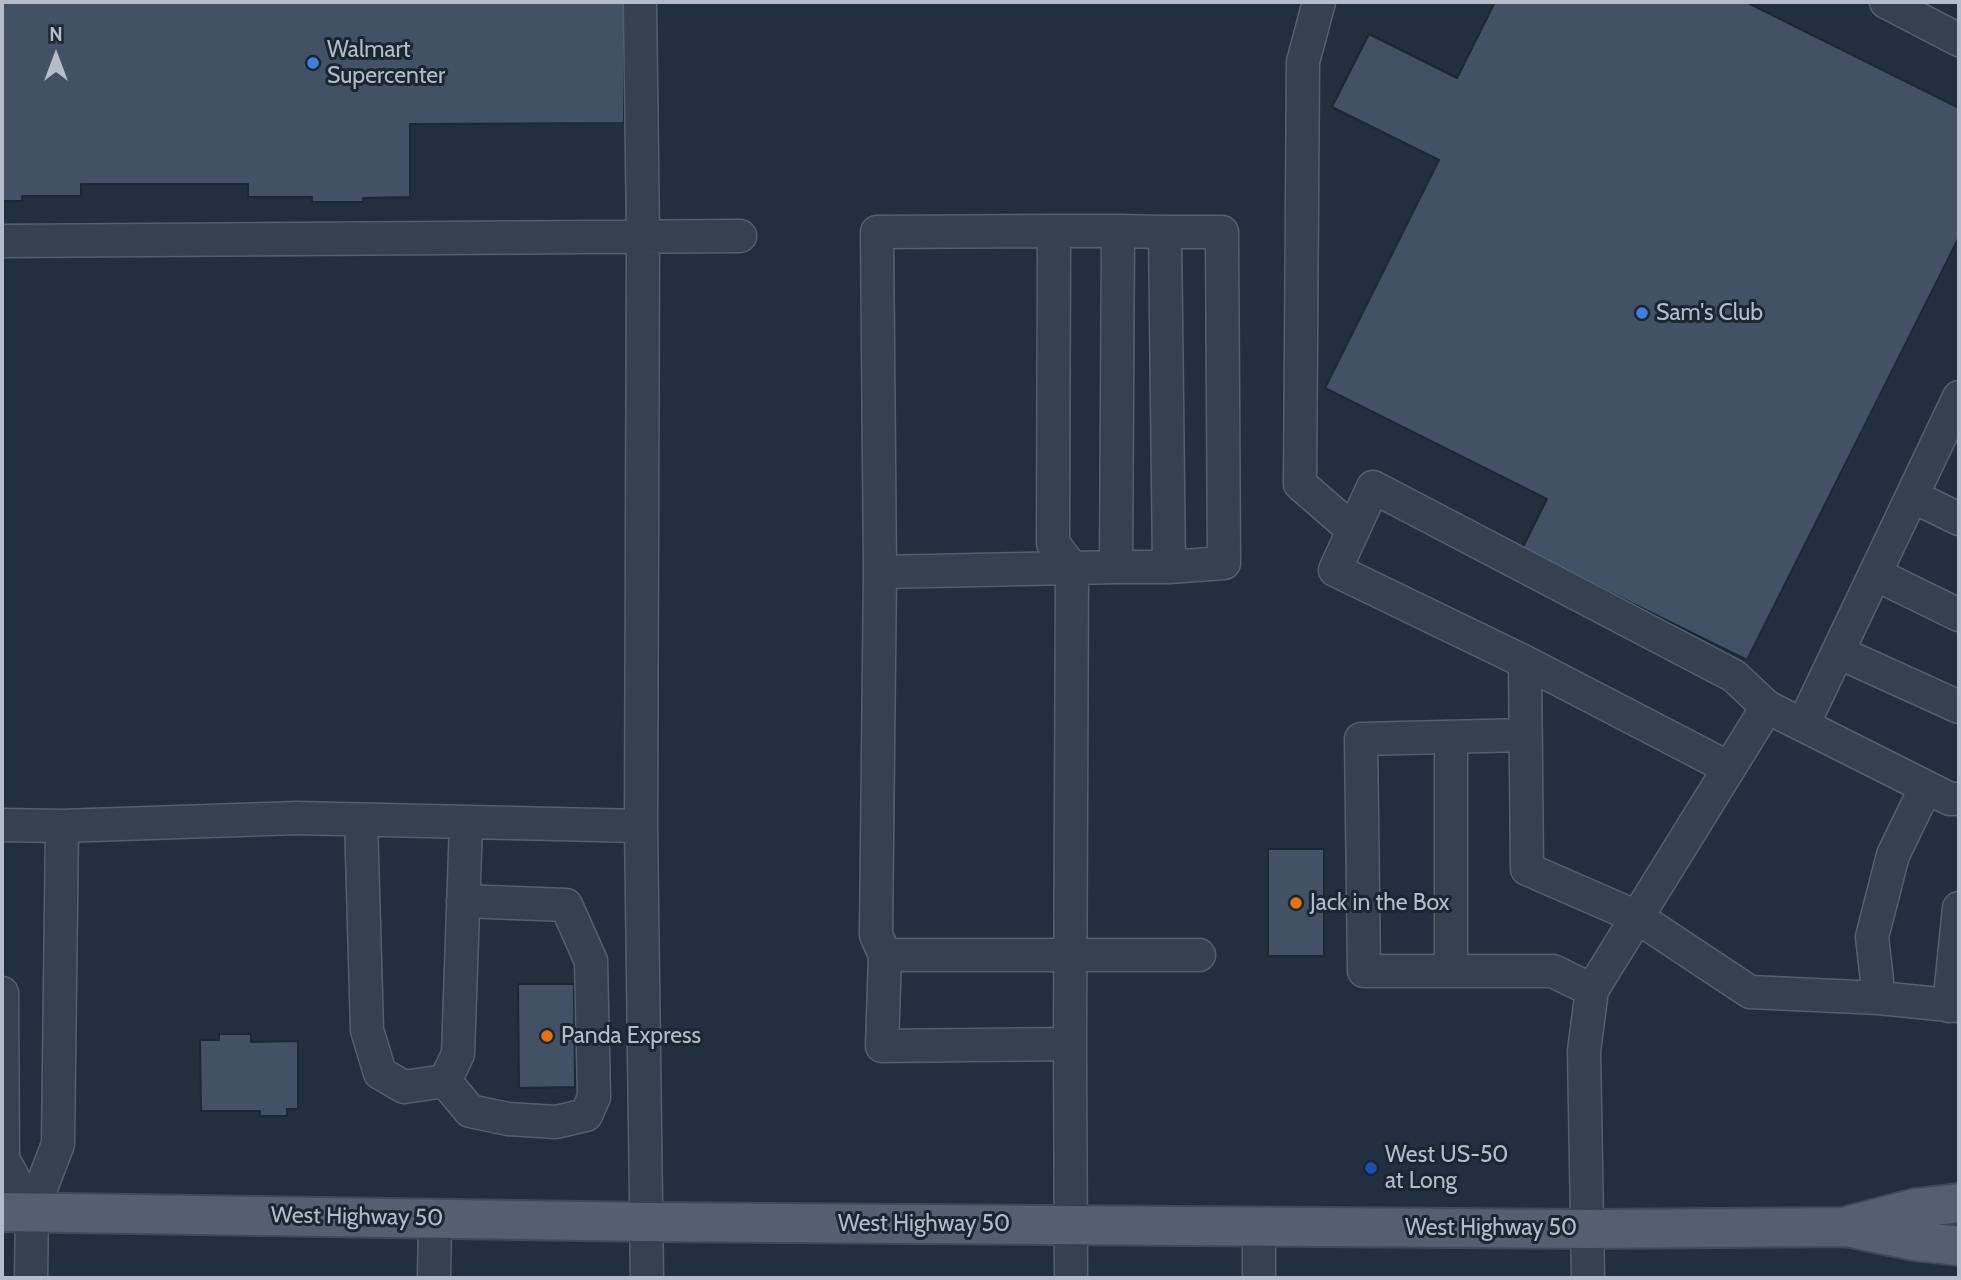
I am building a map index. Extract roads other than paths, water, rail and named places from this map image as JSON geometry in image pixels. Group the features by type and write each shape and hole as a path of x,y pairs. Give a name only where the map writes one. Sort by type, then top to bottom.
{"main road":[{"name":"West Highway 50","path":"1846,1227 1916,1208 1959,1203"},
{"name":"West Highway 50","path":"17,1212 648,1222 1589,1229 1846,1227 1914,1241 1959,1246"}],"street":[{"path":"640,2 643,237 641,826 647,1278"},
{"path":"1319,2 1303,62 1300,484 1353,530"},
{"path":"1886,2 1959,40"},
{"path":"1054,231 1053,542 1072,568 1071,1278"},
{"path":"1116,566 1118,231"},
{"path":"880,572 1224,563 1222,232 877,232 880,572 876,935 885,955 883,1045 1070,1044"},
{"path":"1165,232 1169,566"},
{"path":"2,242 740,236"},
{"path":"1803,726 1912,496 1955,416"},
{"path":"1729,768 1525,662 1335,570 1373,487 1734,676 1767,707 1950,799 1959,799"},
{"path":"1912,496 1959,519"},
{"path":"1875,574 1959,615"},
{"path":"1839,652 1959,707"},
{"path":"1525,662 1527,870 1637,917 1750,992 1879,998 1954,1006 1959,908"},
{"path":"1588,1278 1584,1051 1591,989 1767,707"},
{"path":"1525,735 1361,739 1364,971 1553,971 1591,989"},
{"path":"1451,737 1451,971"},
{"path":"1879,998 1872,937 1893,855 1926,787"},
{"path":"2,825 62,826 214,819 641,826"},
{"path":"361,820 367,1030 380,1073 404,1087 445,1081"},
{"path":"445,1081 458,1054 466,822"},
{"path":"17,1212 58,1144 62,826"},
{"path":"445,1081 470,1111 508,1119 555,1122 586,1115 594,1097 591,961 566,905 463,901"},
{"path":"885,955 1199,955"},
{"path":"2,993 4,1159 32,1278"},
{"path":"434,1278 435,1218"},
{"path":"1259,1227 1259,1278"}],"place":[{"name":"Walmart Supercenter","path":"313,63"},
{"name":"Sam's Club","path":"1642,313"},
{"name":"Jack in the Box","path":"1296,903"},
{"name":"Panda Express","path":"547,1036"},
{"name":"West US-50 at Long","path":"1371,1168"}]}
